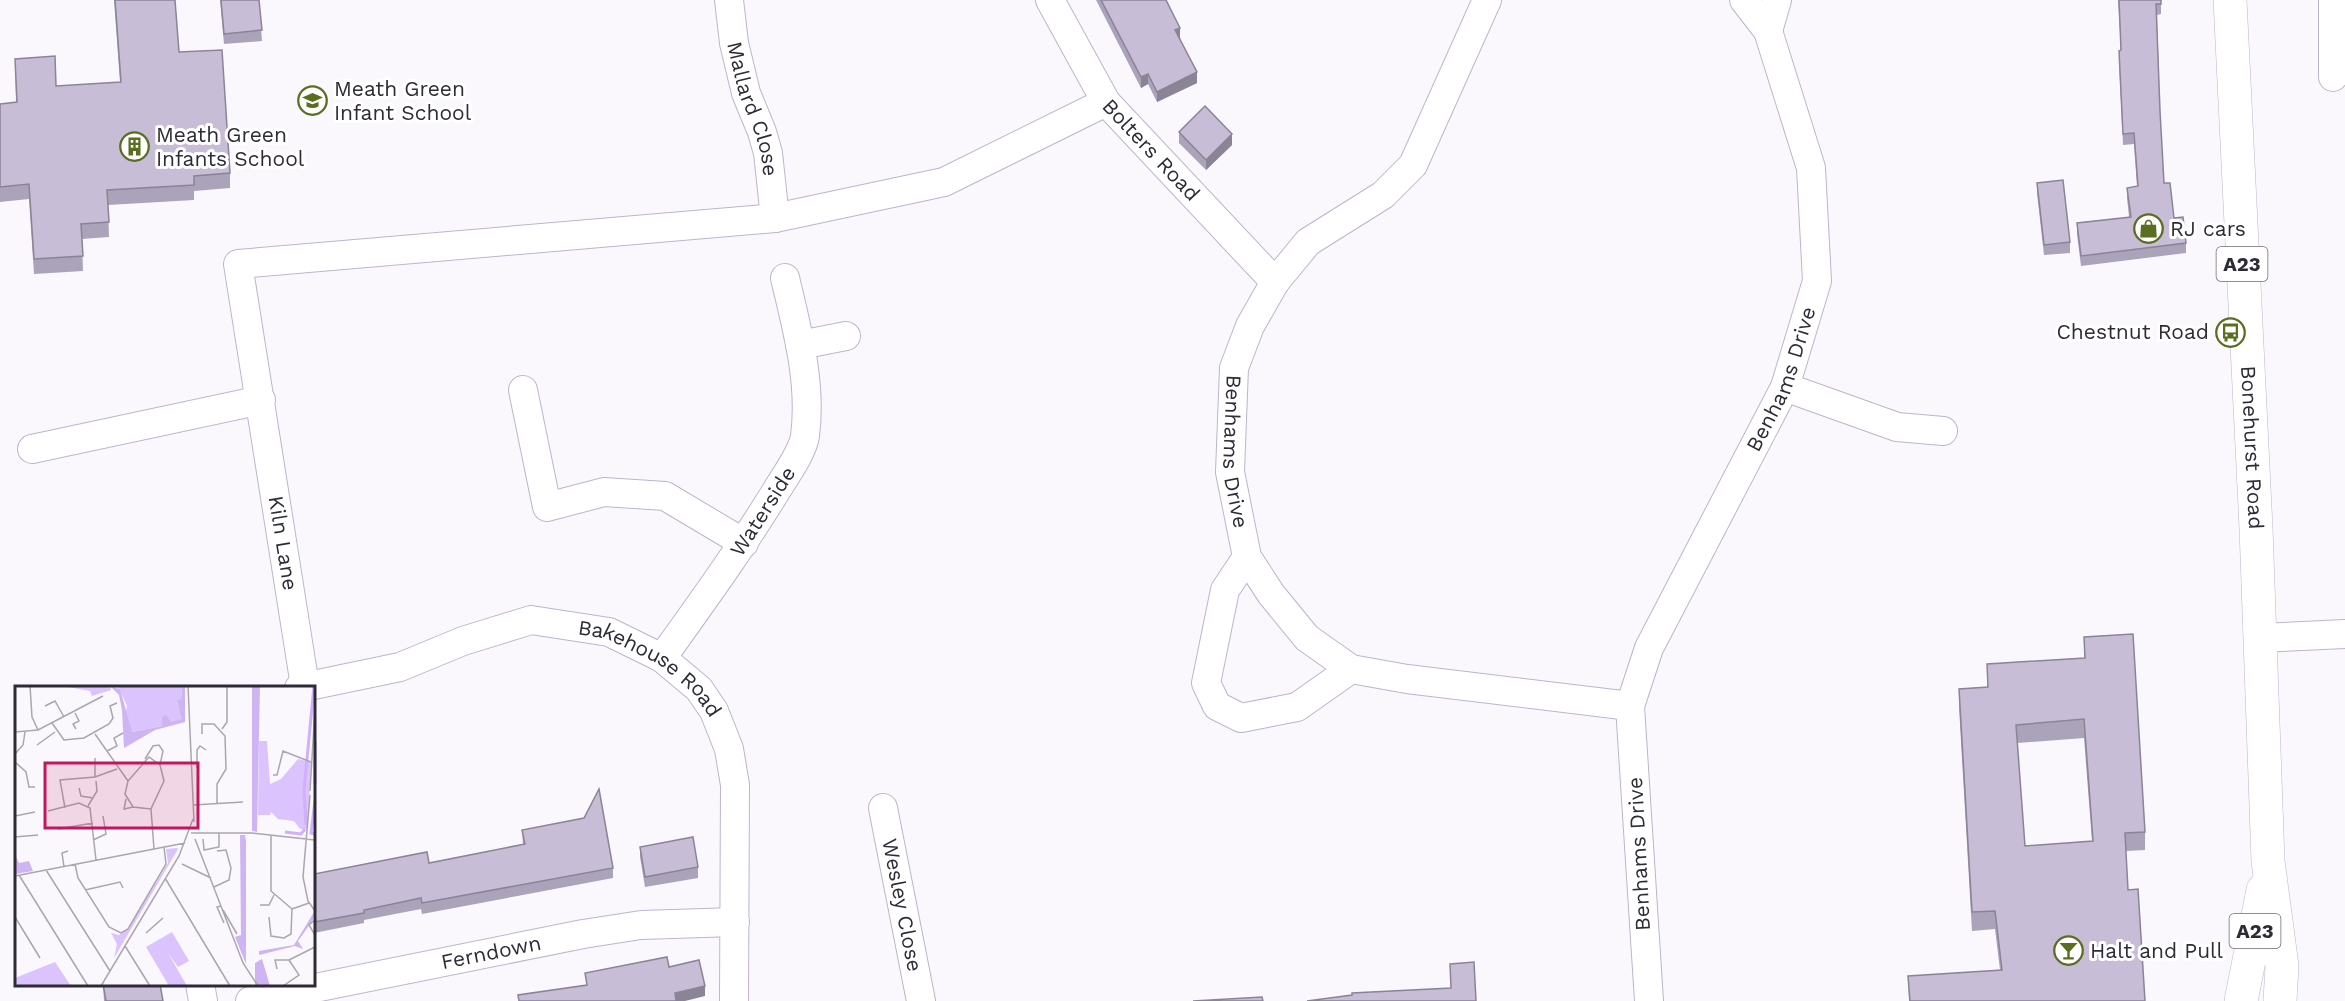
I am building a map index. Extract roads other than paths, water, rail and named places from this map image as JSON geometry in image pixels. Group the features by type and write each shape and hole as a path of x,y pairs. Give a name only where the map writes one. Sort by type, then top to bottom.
{"main road":[{"name":"Bonehurst Road","path":"2230,0 2261,638 2268,861 2282,966 2280,1001"},
{"name":"Bonehurst Road","path":"2241,1001 2268,861"}],"street":[{"name":"Mallard Close","path":"729,0 734,43 746,93 768,153 775,218"},
{"name":"Bolters Road","path":"1050,0 1106,102 1275,282"},
{"name":"Benhams Drive","path":"1487,0 1413,165 1383,195 1308,242 1275,282 1250,326 1234,368 1230,472 1246,557 1271,594 1307,638 1351,669 1407,679 1630,706"},
{"name":"Benhams Drive","path":"1649,1001 1630,706 1649,648 1785,387 1817,281 1811,168 1768,31 1744,0"},
{"path":"1768,31 1777,0"},
{"path":"2333,0 2333,77"},
{"path":"775,218 944,182 1106,102"},
{"name":"Kiln Lane","path":"302,686 261,400 238,264 775,218"},
{"name":"Waterside","path":"662,658 744,543 789,470 805,439 807,406 800,345 785,278"},
{"path":"800,345 846,336"},
{"path":"1785,387 1897,427 1943,431"},
{"path":"522,390 547,507 604,492 665,496 744,543"},
{"path":"32,449 261,400"},
{"path":"1246,557 1225,590 1206,683 1217,706 1241,718 1297,707 1351,669"},
{"name":"Bakehouse Road","path":"307,686 400,666 463,641 531,620 609,632 662,658 699,689 714,711 729,749 735,785 734,1001"},
{"path":"2261,638 2345,634"},
{"name":"Wesley Close","path":"883,808 921,1001"},
{"name":"Ferndown","path":"250,1001 583,934 641,925 735,922"},
{"path":"200,986 203,1001"}],"place":[{"name":"Meath Green Infant School","path":"313,101"},
{"name":"Meath Green Infants School","path":"135,147"},
{"name":"RJ cars","path":"2149,229"},
{"name":"Chestnut Road","path":"2230,332"},
{"name":"Halt and Pull","path":"2069,951"}]}
